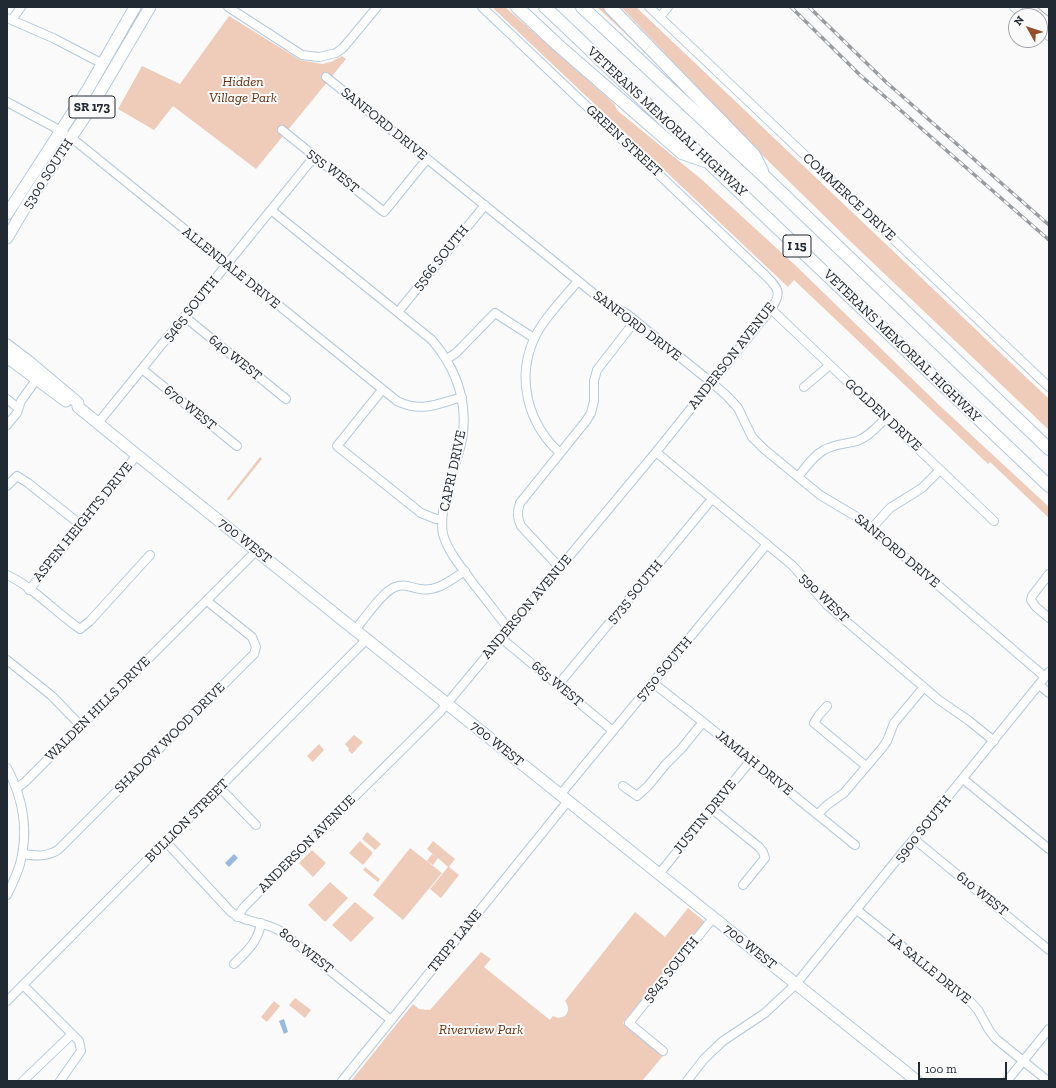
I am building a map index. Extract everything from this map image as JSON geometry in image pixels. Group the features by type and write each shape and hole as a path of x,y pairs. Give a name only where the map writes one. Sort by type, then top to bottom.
{"highway":[{"path":"517,7 560,47 682,153 709,162"},
{"name":"VETERANS MEMORIAL HIGHWAY","path":"545,7 1049,486"},
{"name":"VETERANS MEMORIAL HIGHWAY","path":"582,7 765,177 1049,449"},
{"path":"610,7 754,155 765,177"}],"main road":[{"name":"5300 SOUTH","path":"7,214 61,132 103,64 135,7"},
{"name":"5300 SOUTH","path":"7,238 98,98 150,7"},
{"name":"700 WEST","path":"7,345 78,403 78,407"},
{"name":"700 WEST","path":"7,357 73,407 78,407 917,1081"}],"street":[{"path":"21,7 10,19 53,38 103,64"},
{"path":"228,7 302,55 319,57 336,52 343,48 377,7"},
{"name":"GREEN STREET","path":"482,7 766,276"},
{"name":"COMMERCE DRIVE","path":"649,7 1049,387"},
{"path":"660,17 668,7"},
{"name":"SANFORD DRIVE","path":"326,77 485,204 603,301 627,314 712,383 738,408 749,432 758,444 824,497 854,514 872,528 1047,675"},
{"name":"ALLENDALE DRIVE","path":"7,102 71,138 397,401 413,407 434,405 462,397"},
{"name":"555 WEST","path":"282,130 384,212 427,158"},
{"name":"5465 SOUTH","path":"98,423 314,157"},
{"name":"5566 SOUTH","path":"398,312 485,204"},
{"name":"CAPRI DRIVE","path":"271,210 432,340 447,359 456,378 462,397 463,434 445,500 442,519 443,534 448,547 509,629"},
{"name":"ANDERSON AVENUE","path":"237,916 244,907 436,717 656,452 771,309 779,292 774,283 766,276"},
{"path":"560,452 540,430 533,416 527,399 527,360 534,338 546,320 578,281"},
{"name":"GOLDEN DRIVE","path":"771,309 994,521"},
{"path":"447,359 456,353 495,313 534,338"},
{"name":"640 WEST","path":"185,317 286,399"},
{"path":"560,568 521,526 517,517 517,510 520,503 591,413 594,401 594,381 597,370 635,321"},
{"path":"804,387 830,365"},
{"name":"670 WEST","path":"142,369 237,446"},
{"path":"7,425 17,413 18,408 36,380"},
{"path":"382,390 337,446 421,513 428,517 442,519"},
{"path":"7,398 18,408"},
{"path":"798,477 812,459 824,450 830,447 862,439 886,418"},
{"name":"590 WEST","path":"656,452 793,566 827,605 924,687 994,741"},
{"name":"ASPEN HEIGHTS DRIVE","path":"30,590 137,455"},
{"path":"872,528 890,508 922,488 940,470"},
{"path":"7,486 17,476 81,525"},
{"name":"5735 SOUTH","path":"558,684 712,499"},
{"name":"5750 SOUTH","path":"564,798 613,731 767,544"},
{"name":"WALDEN HILLS DRIVE","path":"17,788 256,551"},
{"path":"7,575 18,580 67,621 80,629 90,621 150,555"},
{"path":"355,630 383,595 394,587 405,585 419,589 436,588 444,585 465,571"},
{"path":"1049,574 1032,596 1031,600 1036,607 1049,618"},
{"name":"SHADOW WOOD DRIVE","path":"22,854 41,856 51,854 58,850 254,654 256,647 252,638 207,600"},
{"name":"665 WEST","path":"501,638 613,731"},
{"name":"BULLION STREET","path":"7,1001 367,639"},
{"path":"7,660 52,696 81,726"},
{"name":"5900 SOUTH","path":"686,1081 709,1054 723,1041 765,1013 796,984 1047,675"},
{"name":"JAMIAH DRIVE","path":"653,683 751,760 855,845"},
{"path":"1039,685 1049,693"},
{"path":"818,814 827,805 844,793 887,741 896,720 924,687"},
{"path":"827,706 814,723 866,766"},
{"path":"623,786 638,796 682,748 703,722"},
{"name":"JUSTIN DRIVE","path":"659,874 751,760"},
{"path":"7,768 17,788 22,804 25,826 20,865 7,895"},
{"path":"963,780 1049,849"},
{"path":"220,788 256,825"},
{"name":"TRIPP LANE","path":"342,1081 564,798"},
{"path":"712,809 759,847 765,854 765,858 743,885"},
{"name":"610 WEST","path":"914,839 1049,950"},
{"name":"800 WEST","path":"166,842 226,907 237,916 250,922 261,923 274,927 282,932 391,1020"},
{"name":"LA SALLE DRIVE","path":"857,910 968,999 980,1014 992,1035 1048,1081"},
{"name":"5845 SOUTH","path":"663,1051 629,1023 713,918"},
{"path":"234,964 258,938 261,923"},
{"path":"23,985 79,1041 81,1051 60,1081"},
{"path":"1007,1081 1049,1029"},
{"path":"23,1081 72,1034"}],"green space":[{"path":"492,7 505,7 609,99 618,111 701,179 796,266 939,405 1049,507 1049,518 990,462 988,464 794,280 788,287"},
{"path":"597,7 605,7 650,52 647,54"},
{"path":"621,7 636,7 1049,399 1049,430 851,242 759,152"},
{"name":"Hidden Village Park","path":"229,16 300,60 322,64 331,62 342,56 346,59 256,169 173,106 154,130 118,109 142,66 180,84"},
{"path":"260,457 262,459 229,500 227,500 227,499"},
{"path":"354,735 363,742 352,754 345,744"},
{"path":"319,744 324,750 313,762 307,756"},
{"path":"367,832 381,844 375,850 362,839"},
{"path":"360,841 373,853 363,865 349,853"},
{"path":"433,841 455,859 449,867 459,875 441,898 430,889 448,867 438,858 433,865 427,861 432,854 437,858 427,849"},
{"path":"410,848 442,873 403,920 373,895"},
{"path":"312,850 326,863 313,877 299,863"},
{"path":"365,867 380,879 378,882 363,870"},
{"path":"330,882 348,898 325,922 308,905"},
{"path":"355,902 374,918 351,942 332,925"},
{"name":"Riverview Park","path":"688,908 704,921 704,923 623,1023 663,1056 642,1081 351,1081 413,1004 419,1009 430,1010 481,952 491,959 484,967 550,1020 553,1016 561,1018 568,1012 565,1001 635,912 665,937"},
{"path":"295,998 311,1010 305,1018 289,1005"},
{"path":"274,1001 280,1006 267,1022 261,1017"}],"water":[{"path":"234,854 238,858 229,867 225,863"},
{"path":"284,1019 288,1032 284,1034 279,1021"}],"tram line":[{"path":"1037,7 1049,17"}],"railway":[{"path":"791,7 859,74 1049,240"},
{"path":"809,7 886,82 1049,225"}]}
